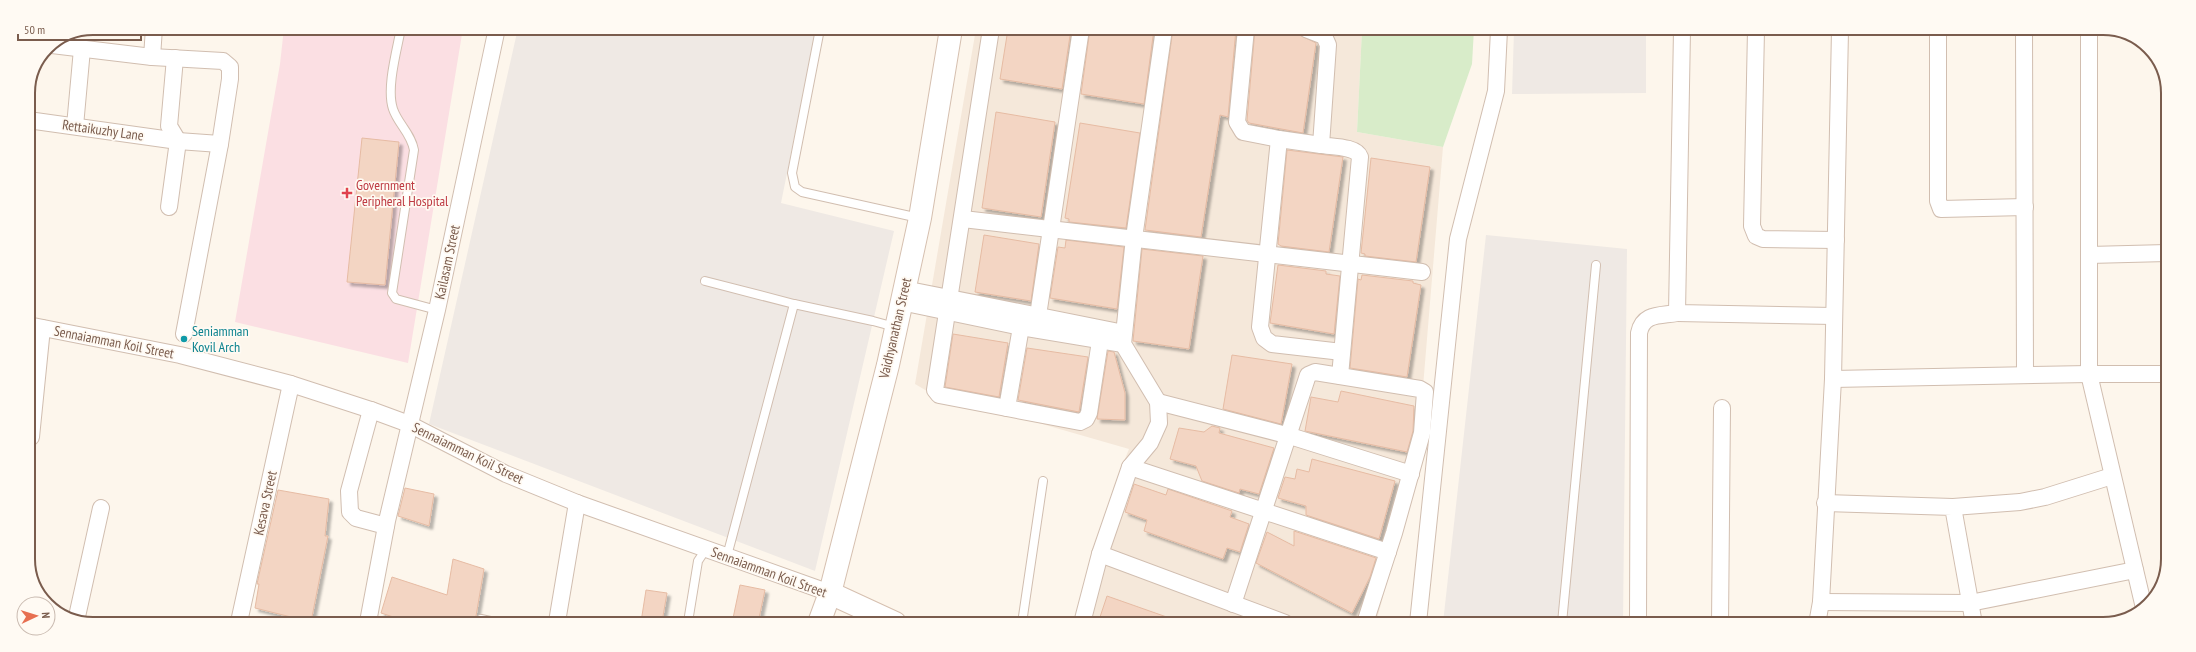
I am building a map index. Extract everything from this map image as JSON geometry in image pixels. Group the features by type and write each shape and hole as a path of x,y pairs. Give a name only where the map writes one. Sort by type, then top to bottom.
{"main road":[{"name":"Vaidhyanathan Street","path":"821,617 830,594 888,365 895,327 920,218 950,35"},
{"name":"Sennaiamman Koil Street","path":"830,594 882,617"}],"street":[{"path":"152,57 154,35"},
{"name":"Kailasam Street","path":"369,617 386,526 436,310 495,35"},
{"path":"990,35 963,219 935,390 939,395 1080,422 1086,419 1089,413 1100,341"},
{"path":"1007,408 1032,324 1052,229 1080,35"},
{"path":"1084,617 1100,554 1130,467 1150,443 1156,432 1160,411 1158,402 1124,339 1134,238 1163,35"},
{"path":"1245,35 1236,122 1244,132 1279,139 1354,150 1359,153 1360,157 1351,264 1340,376"},
{"path":"1321,35 1324,36 1328,45 1321,145"},
{"path":"1419,617 1458,239 1496,91 1499,35"},
{"path":"1677,312 1682,35"},
{"path":"1756,35 1752,226 1756,236 1763,239 1836,240"},
{"path":"1818,617 1821,602 1825,503 1833,379 1840,35"},
{"path":"1938,35 1938,201 1941,209 2025,207"},
{"path":"2024,35 2026,375"},
{"path":"2089,35 2089,374 2142,601"},
{"path":"60,46 152,57 223,61 230,67 230,79 220,144 182,344"},
{"path":"75,126 82,49"},
{"path":"169,207 178,140 170,126 174,58"},
{"name":"Rettaikuzhy Lane","path":"35,121 178,140 220,144"},
{"path":"1279,139 1266,253 1260,327 1264,338 1272,344 1342,352"},
{"path":"963,219 1422,272"},
{"path":"2089,255 2161,253"},
{"path":"903,295 1100,341 1124,339"},
{"path":"1638,617 1639,332 1641,323 1647,318 1677,312 1834,316"},
{"path":"1032,324 1124,339"},
{"name":"Sennaiamman Koil Street","path":"35,326 182,344 291,384 409,424 506,474 577,503 830,594"},
{"path":"1233,604 1290,436 1308,375 1315,372 1420,389 1425,392 1422,433 1388,552 1367,617"},
{"path":"1833,379 2161,374"},
{"name":"Kesava Street","path":"240,617 291,384"},
{"path":"1158,402 1290,436 1411,474"},
{"path":"1720,617 1722,408"},
{"path":"371,410 349,492 350,512 356,518 386,526"},
{"path":"1130,467 1388,552"},
{"path":"1825,503 1953,507 2020,502 2112,476"},
{"path":"558,617 577,503"},
{"path":"1953,507 1973,617"},
{"path":"78,615 101,508"},
{"path":"1100,554 1269,617"},
{"path":"1821,602 1941,605 1970,604 2134,570"}],"lane":[{"path":"400,35 390,94 392,108 398,120 408,132 414,150 392,293 396,299 436,310"},
{"path":"819,35 792,173 795,187 802,192 920,218"},
{"path":"1563,617 1596,265"},
{"path":"705,281 794,304 873,320 895,327"},
{"path":"727,556 794,304"},
{"path":"1023,617 1043,481"},
{"path":"689,617 698,561 706,549"}],"shaded area":[{"name":"Government Peripheral Hospital","path":"283,35 462,35 408,363 235,322 280,64"},
{"path":"516,35 815,35 781,203 894,231 815,571 429,424"},
{"path":"975,35 1362,35 1357,132 1443,147 1423,387 1428,428 1378,617 1076,617 1114,486 1129,449 927,391 915,384"},
{"path":"1514,35 1646,35 1646,93 1512,94"},
{"path":"1486,235 1627,249 1623,617 1444,617"}],"green space":[{"path":"1362,35 1474,35 1472,64 1443,147 1357,132"}],"building":[{"path":"1007,35 1070,35 1062,89 1000,79"},
{"path":"1089,35 1153,35 1144,104 1081,94"},
{"path":"1172,35 1235,35 1228,117 1220,115 1201,237 1145,230"},
{"path":"1254,35 1300,35 1316,43 1303,133 1249,123 1247,120"},
{"path":"996,112 1055,122 1041,217 982,208"},
{"path":"1080,123 1140,133 1126,228 1069,222 1069,219 1065,218"},
{"path":"362,138 399,142 385,285 347,282"},
{"path":"1287,150 1343,157 1329,252 1281,246 1278,244"},
{"path":"1371,158 1430,167 1416,262 1365,256 1365,254 1361,253"},
{"path":"984,235 1039,244 1031,301 975,292"},
{"path":"1066,240 1124,247 1117,309 1050,298 1058,247 1065,248"},
{"path":"1142,249 1203,256 1189,349 1133,341"},
{"path":"1278,265 1326,271 1326,274 1340,276 1334,334 1270,323"},
{"path":"1362,275 1413,281 1413,283 1421,285 1407,377 1350,368 1358,279 1361,280"},
{"path":"953,334 1008,343 999,397 945,387"},
{"path":"1027,348 1088,357 1079,412 1018,400"},
{"path":"1108,351 1114,352 1125,393 1125,420 1097,419"},
{"path":"1232,355 1292,364 1281,424 1223,409"},
{"path":"1341,391 1414,406 1413,431 1407,452 1305,431 1311,397 1338,402"},
{"path":"1212,426 1220,428 1219,433 1274,448 1259,494 1240,489 1239,493 1202,481 1196,466 1170,459 1179,428 1204,432"},
{"path":"1312,459 1395,481 1379,539 1306,515 1306,506 1278,498 1285,477 1295,479 1297,469 1309,472"},
{"path":"1134,484 1166,495 1168,489 1232,511 1230,517 1249,524 1240,552 1227,548 1223,559 1144,531 1147,520 1125,512"},
{"path":"405,488 434,494 429,526 398,516"},
{"path":"278,490 329,499 325,536 328,536 312,617 291,617 255,608 259,584 257,584"},
{"path":"1294,531 1376,558 1370,577 1352,613 1256,563 1267,532 1294,546"},
{"path":"453,559 484,569 476,617 393,617 381,613 392,577 447,595"},
{"path":"740,585 765,590 759,617 733,617"},
{"path":"646,590 667,593 663,617 642,617"},
{"path":"1107,596 1167,617 1100,617"}],"place":[{"name":"Government Peripheral Hospital","path":"347,193"},
{"name":"Seniamman Kovil Arch","path":"184,339"}]}
